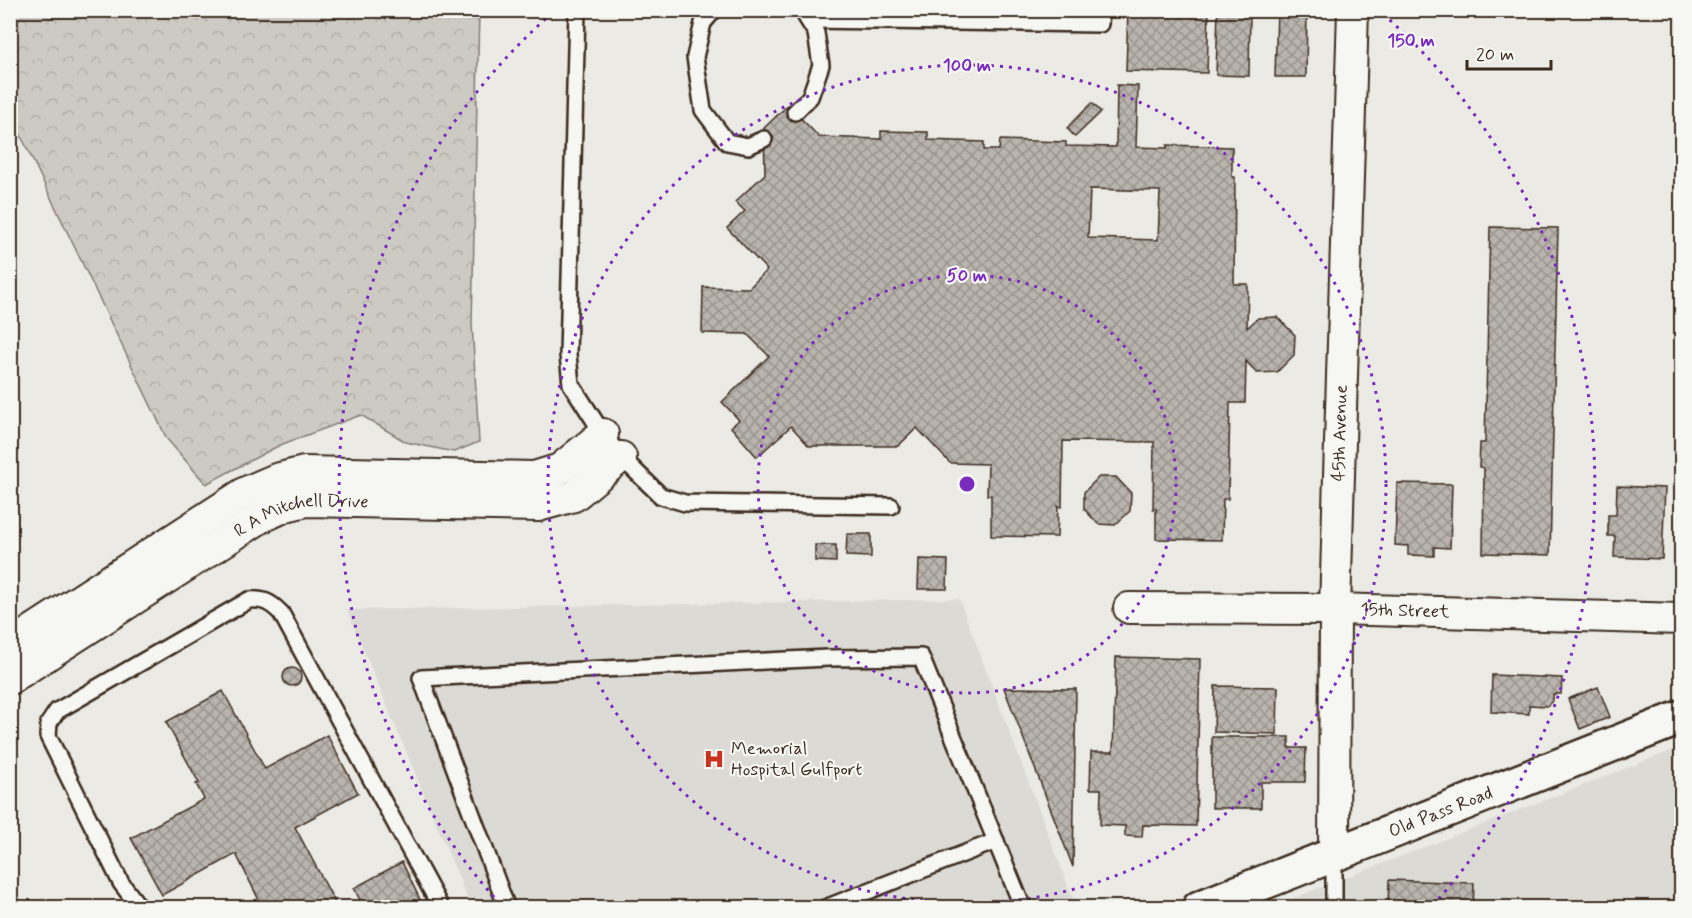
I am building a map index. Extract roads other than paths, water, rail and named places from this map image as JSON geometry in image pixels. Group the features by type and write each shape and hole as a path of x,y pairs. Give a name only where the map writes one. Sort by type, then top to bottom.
{"main road":[{"name":"Old Pass Road","path":"1198,908 1256,896 1334,856 1682,717"}],"street":[{"name":"45th Avenue","path":"1334,856 1335,609 1353,10"},
{"name":"R A Mitchell Drive","path":"10,679 181,553 246,492 276,479 304,472 534,477 560,470 603,434"},
{"name":"R A Mitchell Drive","path":"10,645 181,553 286,507 307,501 538,506 574,496 621,457"},
{"name":"15th Street","path":"1129,608 1335,609 1682,619"}],"lane":[{"path":"577,10 568,355 571,384 603,434 621,457 660,496 685,503 891,506"},
{"path":"714,10 703,23 695,57 703,110 727,142 748,146 764,139"},
{"path":"805,15 1100,24 1101,10"},
{"path":"795,112 810,97 821,65 816,33 805,15"},
{"path":"140,908 121,883 48,736 49,723 57,711 249,600 262,599 272,603 281,613 441,908"},
{"path":"507,908 421,678 816,659 921,657 1023,908"},
{"path":"825,908 996,840"},
{"path":"1334,856 1334,908"}],"place":[{"name":"Memorial Hospital Gulfport","path":"714,759"}]}
